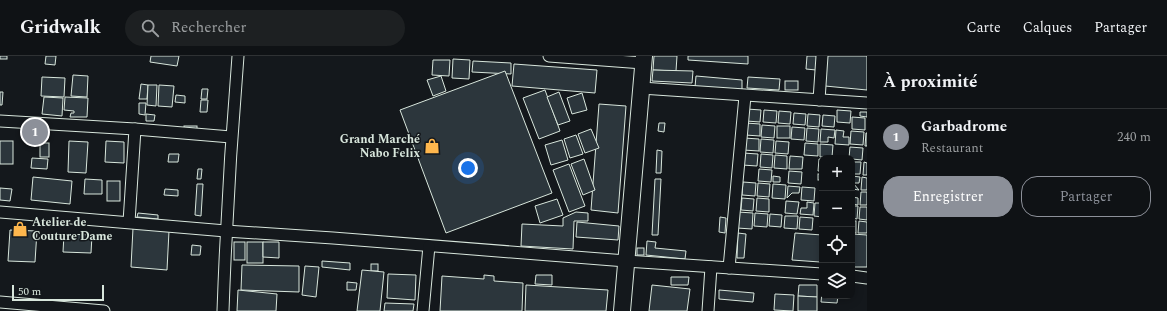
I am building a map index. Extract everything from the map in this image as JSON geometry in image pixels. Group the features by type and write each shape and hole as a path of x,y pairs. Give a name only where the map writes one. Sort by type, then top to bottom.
{"street":[{"path":"223,311 231,137 238,56"},
{"path":"549,56 643,59 622,311"},
{"path":"819,100 822,56"},
{"path":"641,88 867,103"},
{"path":"730,268 745,96"},
{"path":"0,121 136,129 231,137"},
{"path":"129,222 136,129"},
{"path":"0,212 226,231 819,274"},
{"path":"423,311 429,246"},
{"path":"708,311 711,267"},
{"path":"855,276 867,278"},
{"path":"0,302 104,311"}],"building":[{"path":"0,56 7,56 7,59 0,59"},
{"path":"46,56 56,56 55,65 45,64"},
{"path":"151,56 179,56 177,66 150,62"},
{"path":"654,56 677,56 676,71 653,70"},
{"path":"688,56 748,56 748,64 688,60"},
{"path":"807,56 817,56 816,70 806,69"},
{"path":"827,56 867,56 867,90 825,86"},
{"path":"453,59 470,60 469,79 452,78"},
{"path":"433,60 450,60 449,76 432,75"},
{"path":"473,61 511,63 511,74 472,72"},
{"path":"514,64 597,70 595,93 512,86"},
{"path":"653,70 693,71 692,83 652,81"},
{"path":"505,71 552,193 446,233 400,110"},
{"path":"73,75 88,76 87,97 71,96"},
{"path":"441,76 446,91 433,96 427,80"},
{"path":"696,76 742,80 742,90 695,87"},
{"path":"42,77 65,78 64,97 41,96"},
{"path":"748,77 780,79 779,90 747,88"},
{"path":"785,81 798,81 798,90 785,90"},
{"path":"141,84 148,85 147,99 139,99"},
{"path":"148,85 157,85 156,106 147,105"},
{"path":"159,85 174,86 172,107 158,106"},
{"path":"202,89 208,89 207,99 201,99"},
{"path":"545,90 560,131 539,139 523,98"},
{"path":"0,92 3,92 2,105 0,105"},
{"path":"559,92 570,121 558,125 547,97"},
{"path":"582,93 587,110 572,114 567,98"},
{"path":"176,95 185,96 185,103 175,102"},
{"path":"44,97 63,98 62,116 42,114"},
{"path":"65,97 88,98 87,117 70,117 71,113 74,113 74,111 64,110"},
{"path":"201,100 208,100 207,112 200,112"},
{"path":"139,103 146,103 145,115 139,114"},
{"path":"599,104 626,106 618,213 591,210"},
{"path":"747,109 761,110 760,122 746,121"},
{"path":"764,110 777,111 776,123 763,122"},
{"path":"837,110 851,111 850,123 837,122"},
{"path":"779,111 791,112 790,124 778,123"},
{"path":"860,112 867,112 867,117 860,116"},
{"path":"794,113 806,114 805,125 793,124"},
{"path":"146,114 155,115 154,121 146,121"},
{"path":"808,114 820,115 819,127 807,126"},
{"path":"823,115 835,116 834,127 822,126"},
{"path":"852,117 865,118 865,130 852,129"},
{"path":"659,123 665,123 664,132 658,131"},
{"path":"746,123 760,124 760,136 745,135"},
{"path":"762,125 775,126 774,138 761,137"},
{"path":"184,126 197,126 197,130 184,130"},
{"path":"777,126 790,126 790,138 777,138"},
{"path":"792,127 805,128 804,140 791,139"},
{"path":"807,128 819,129 818,142 806,141"},
{"path":"591,129 599,148 585,153 578,134"},
{"path":"821,129 835,130 834,138 828,137 828,142 820,142"},
{"path":"836,130 844,131 843,137 849,137 849,145 835,144"},
{"path":"851,131 864,132 863,145 850,144"},
{"path":"866,133 867,146 865,146"},
{"path":"576,135 583,154 570,158 564,139"},
{"path":"744,138 759,139 759,151 743,150"},
{"path":"761,139 774,140 773,153 760,152"},
{"path":"562,140 568,160 551,165 545,145"},
{"path":"0,141 13,141 13,164 0,164"},
{"path":"69,141 88,142 86,173 68,172"},
{"path":"106,141 124,142 124,163 105,162"},
{"path":"776,141 789,142 788,154 775,153"},
{"path":"40,143 49,143 49,157 40,157"},
{"path":"805,143 818,144 818,156 804,155"},
{"path":"820,144 833,145 832,155 820,155"},
{"path":"850,147 863,148 862,160 855,159 855,155 849,155"},
{"path":"657,150 662,151 661,173 656,173"},
{"path":"743,153 758,154 757,166 742,165"},
{"path":"169,154 179,154 178,162 168,162"},
{"path":"761,154 773,155 772,168 760,167"},
{"path":"775,155 787,156 787,169 774,168"},
{"path":"790,156 803,157 802,169 789,169"},
{"path":"32,158 48,159 47,169 31,168"},
{"path":"584,159 595,190 583,195 571,164"},
{"path":"855,162 861,162 860,174 855,174"},
{"path":"864,162 867,163 867,175 863,175"},
{"path":"569,164 585,206 569,212 553,170"},
{"path":"198,169 202,169 201,179 197,179"},
{"path":"759,169 772,170 771,182 758,181"},
{"path":"789,171 802,172 801,184 788,183"},
{"path":"773,176 780,177 780,182 773,182"},
{"path":"855,176 860,177 859,183 855,183"},
{"path":"33,177 72,181 70,204 31,200"},
{"path":"862,177 867,178 867,190 861,190"},
{"path":"85,179 102,180 102,194 84,194"},
{"path":"655,179 661,179 658,235 652,235"},
{"path":"107,181 120,181 120,201 107,201"},
{"path":"743,182 756,183 755,196 742,195"},
{"path":"758,183 770,184 769,197 757,196"},
{"path":"197,184 203,184 201,216 195,215"},
{"path":"773,184 786,185 785,199 772,198"},
{"path":"788,186 800,187 799,193 792,193 787,198"},
{"path":"802,187 815,188 814,201 801,200"},
{"path":"0,188 12,189 10,201 0,200"},
{"path":"165,189 178,190 178,196 164,195"},
{"path":"861,192 867,192 867,205 860,205"},
{"path":"742,198 754,199 753,211 741,210"},
{"path":"757,198 769,199 769,212 756,211"},
{"path":"855,198 858,198 858,205 855,204"},
{"path":"557,199 563,215 540,223 535,206"},
{"path":"786,201 799,202 797,214 785,213"},
{"path":"807,202 814,203 813,215 800,214 801,208 807,208"},
{"path":"815,203 819,203 819,217 814,216"},
{"path":"855,206 858,206 857,219 855,219"},
{"path":"860,207 867,207 867,220 859,219"},
{"path":"576,212 588,213 588,221 574,221 573,249 521,246 522,224 563,226 563,218"},
{"path":"738,212 753,213 752,229 737,228"},
{"path":"138,213 158,215 158,219 137,217"},
{"path":"755,213 768,214 767,227 754,226"},
{"path":"770,214 782,215 781,227 769,226"},
{"path":"785,216 798,216 797,229 784,228"},
{"path":"720,217 726,218 725,233 719,232"},
{"path":"800,217 813,218 812,230 799,229"},
{"path":"855,221 856,221 855,233"},
{"path":"859,221 867,222 867,233 858,233"},
{"path":"577,222 619,226 618,240 576,237"},
{"path":"133,228 169,231 167,270 131,267"},
{"path":"10,230 37,231 35,262 8,261"},
{"path":"738,233 746,234 744,258 737,258"},
{"path":"795,233 819,235 819,262 792,260"},
{"path":"64,234 92,235 91,253 63,252"},
{"path":"855,234 867,235 867,267 855,267"},
{"path":"647,241 656,242 655,248 686,251 685,259 646,255"},
{"path":"234,242 245,242 245,260 234,260"},
{"path":"247,242 263,242 263,263 247,263"},
{"path":"263,242 279,242 279,258 263,257"},
{"path":"192,245 201,246 200,255 191,255"},
{"path":"637,248 644,248 644,255 637,255"},
{"path":"322,261 350,263 350,270 322,267"},
{"path":"371,264 378,264 378,271 371,271"},
{"path":"242,265 299,266 299,292 241,290"},
{"path":"305,266 319,267 316,297 302,295"},
{"path":"362,270 384,272 380,311 357,311"},
{"path":"388,274 416,275 415,300 387,298"},
{"path":"484,275 494,276 494,281 523,283 522,311 440,311 442,276 484,279"},
{"path":"536,275 552,275 552,285 535,284"},
{"path":"671,277 689,277 688,285 671,285"},
{"path":"347,282 357,283 356,290 347,290"},
{"path":"526,285 608,290 606,311 525,311"},
{"path":"652,285 690,289 687,311 649,311"},
{"path":"799,285 817,285 817,297 798,296"},
{"path":"238,290 277,294 276,311 237,311"},
{"path":"719,290 754,293 753,302 719,299"},
{"path":"775,294 794,295 793,311 774,310"},
{"path":"798,296 817,297 817,311 798,311"},
{"path":"821,299 838,299 837,303 821,302"},
{"path":"385,303 414,304 413,311 384,311"}],"place":[{"name":"Garbadrome","path":"35,132"},
{"name":"Grand Marché Nabo Felix","path":"432,146"},
{"name":"Atelier de Couture Dame","path":"20,229"}]}
